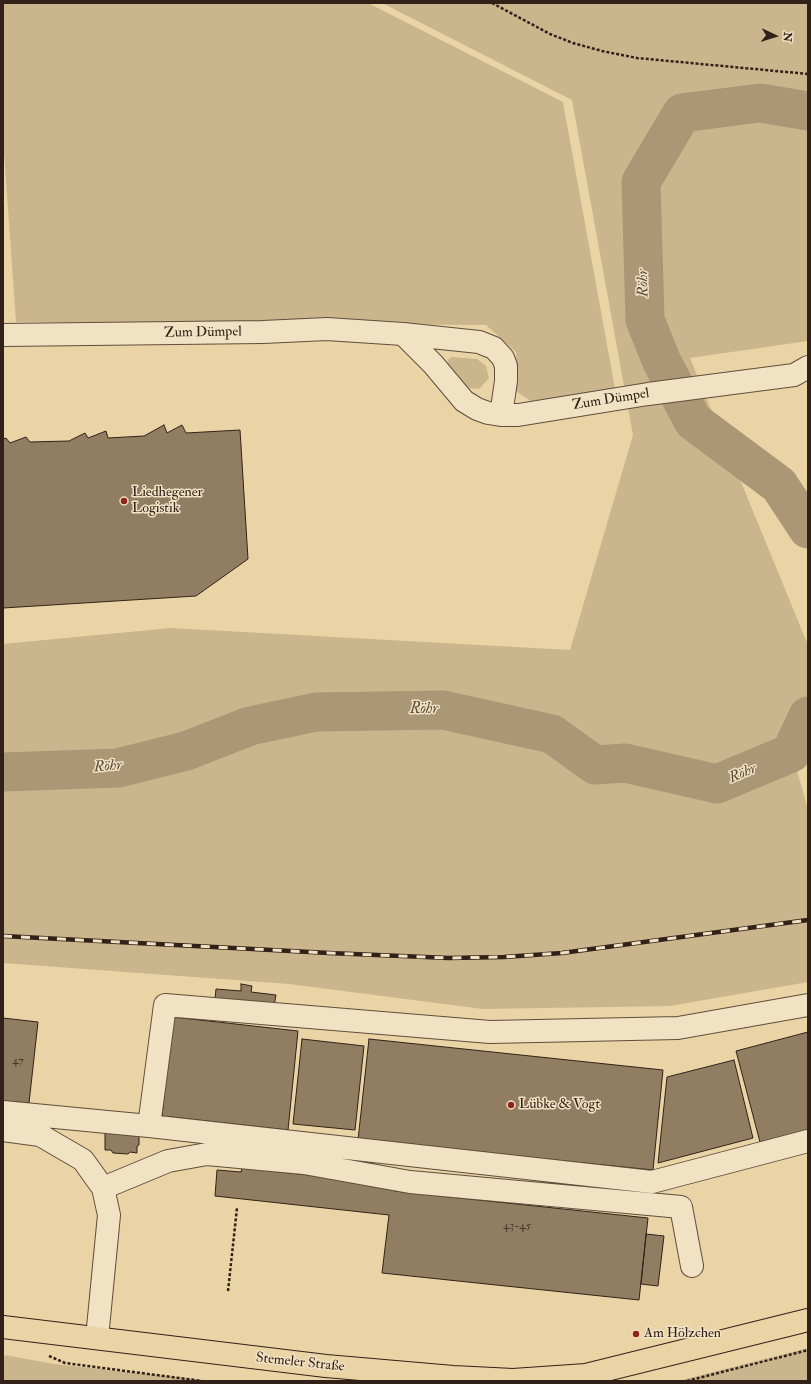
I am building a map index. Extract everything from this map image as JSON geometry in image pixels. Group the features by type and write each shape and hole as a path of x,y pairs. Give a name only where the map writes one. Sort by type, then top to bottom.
{"main road":[{"name":"Stemeler Straße","path":"3,1327 326,1366 453,1377 513,1380 586,1375 808,1320"}],"street":[{"name":"Zum Dümpel","path":"3,335 255,332 327,329 403,334 479,342 494,348 503,358 506,366 506,381 501,415"},
{"name":"Zum Dümpel","path":"403,334 433,364 464,401 477,409 488,413 501,415 518,415 648,394 794,375 808,367"},
{"path":"149,1126 165,1005 490,1032 678,1028 808,1005"},
{"path":"3,1112 149,1126 652,1182 808,1141"},
{"path":"3,1130 40,1135 83,1160 103,1188 109,1215 97,1338"},
{"path":"103,1188 168,1162 207,1154 304,1163 410,1182 681,1207 692,1266"}],"path":[{"path":"492,3 550,34 573,43 602,51 636,58 808,74"},
{"path":"228,1291 237,1208"},
{"path":"687,1381 808,1350"},
{"path":"45,1355 65,1363 202,1381"}],"shaded area":[{"path":"3,3 368,3 563,102 615,389 531,401 517,392 516,352 486,325 16,322 3,138"},
{"path":"382,3 808,3 808,341 690,358 808,645 808,721 795,764 808,809 808,982 670,1006 483,1009 289,984 3,963 3,644 171,628 570,650 633,435 572,100"},
{"path":"451,357 477,359 486,366 489,378 479,389 467,388 447,365 448,360"},
{"path":"808,1348 808,1381 678,1381 796,1351"},
{"path":"5,1355 54,1364 214,1381 3,1381 3,1358"}],"building":[{"name":"Liedhegener Logistik","path":"164,425 167,433 182,425 186,433 240,430 248,559 196,596 3,608 3,439 6,438 10,443 26,437 30,442 69,441 85,433 88,438 106,431 108,438 144,436"},
{"path":"241,984 252,986 251,992 276,995 274,1006 215,999 216,989 241,991"},
{"path":"173,1017 298,1031 288,1130 162,1116"},
{"path":"3,1018 38,1022 29,1103 3,1101"},
{"path":"808,1032 808,1130 760,1142 736,1051"},
{"path":"302,1039 364,1046 355,1130 293,1124"},
{"name":"Lübke & Vogt","path":"369,1039 663,1070 653,1170 358,1140"},
{"path":"734,1060 753,1138 658,1163 667,1077"},
{"path":"106,1133 139,1134 137,1153 113,1153 111,1150 105,1150"},
{"path":"242,1168 395,1184 394,1191 648,1218 639,1300 382,1273 389,1215 215,1196 217,1170 241,1172"},
{"path":"646,1234 664,1236 658,1286 641,1284"}],"waterway":[{"name":"Röhr","path":"808,111 760,103 682,113 641,182 645,320 662,362 693,421 779,485 808,529"},
{"name":"Röhr","path":"3,772 118,768 186,751 250,726 316,712 443,710 552,734 595,765 625,763 717,784 791,753 808,716"}],"railway":[{"path":"3,936 329,953 449,958 504,957 562,953 808,920"}],"place":[{"name":"Liedhegener Logistik","path":"124,501"},
{"name":"Lübke & Vogt","path":"511,1105"},
{"name":"Am Hölzchen","path":"636,1334"}]}
